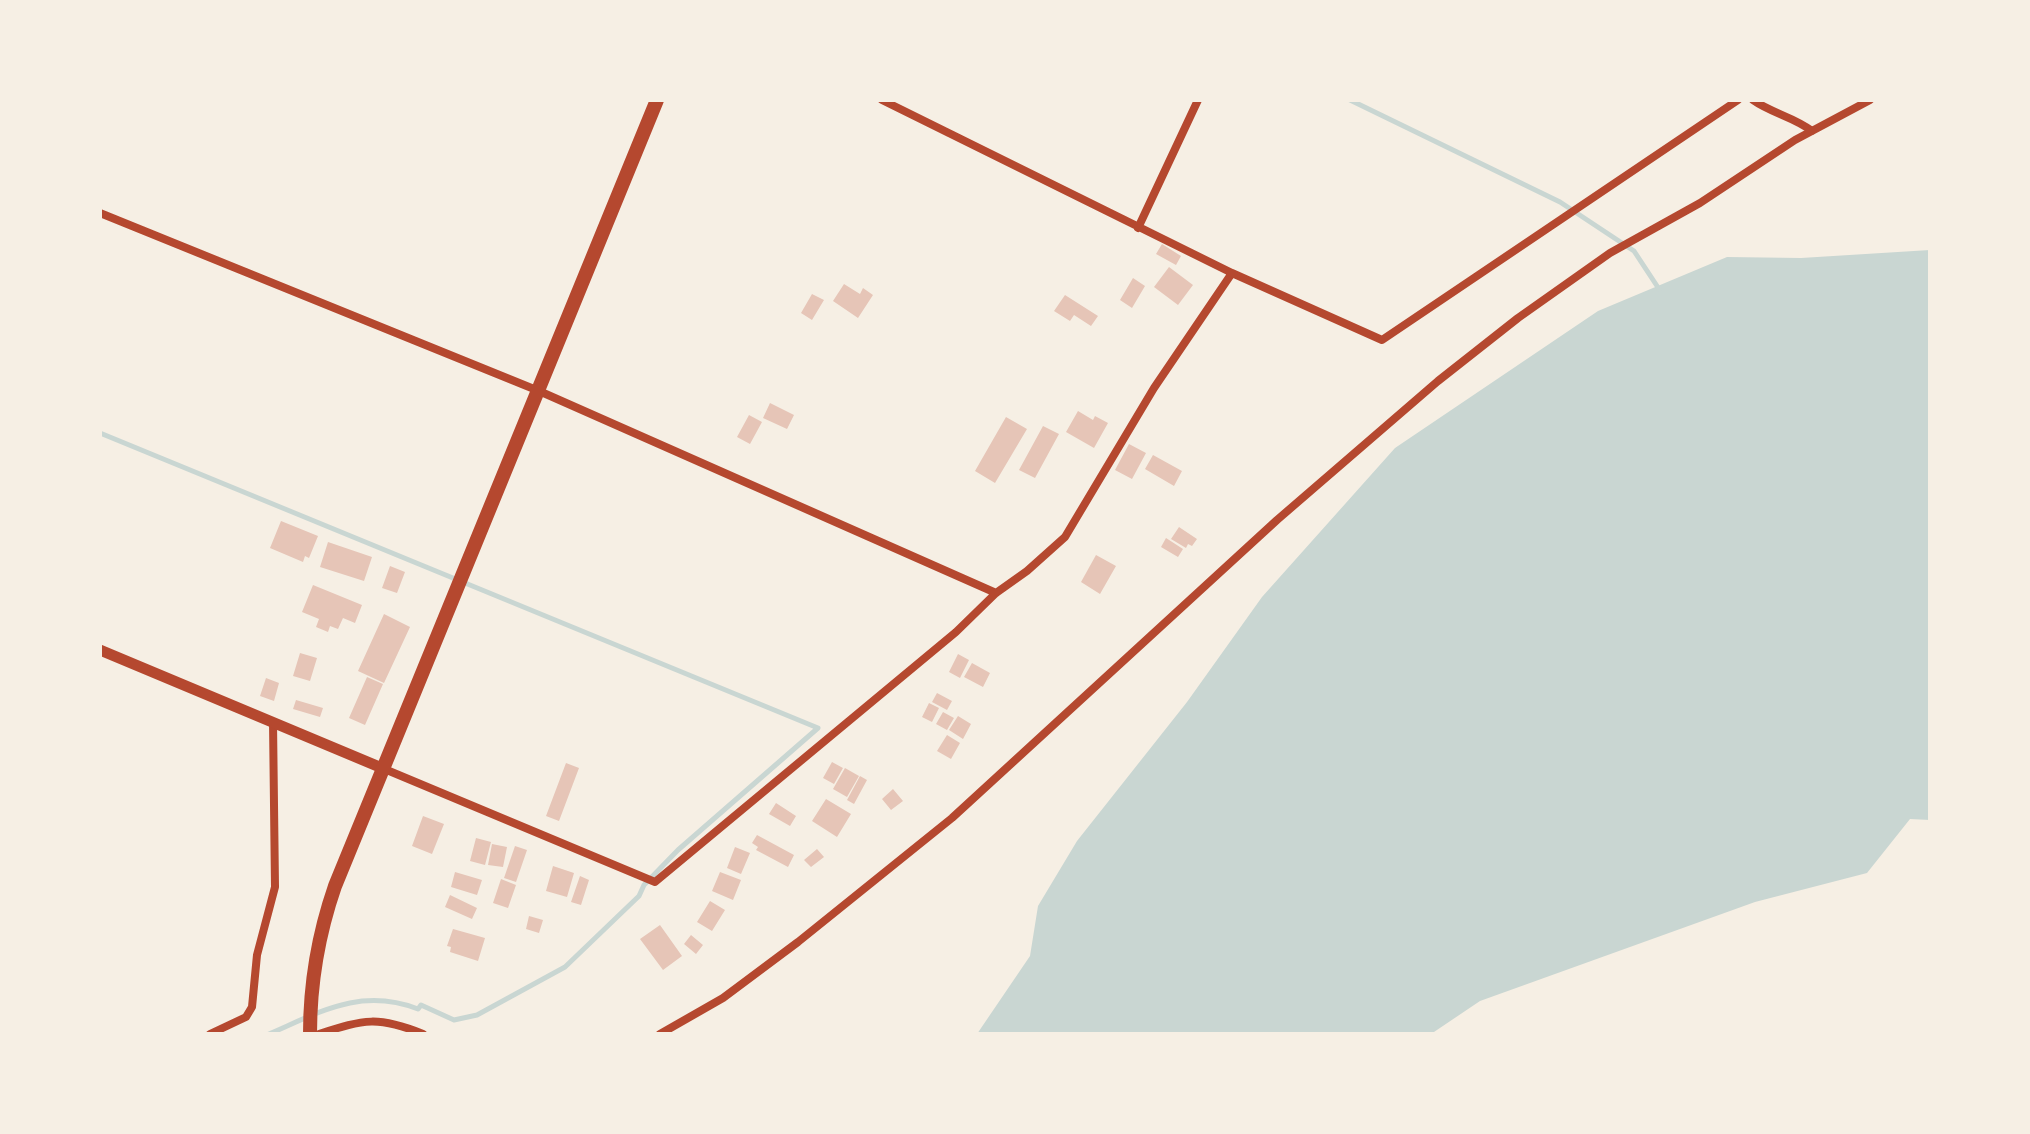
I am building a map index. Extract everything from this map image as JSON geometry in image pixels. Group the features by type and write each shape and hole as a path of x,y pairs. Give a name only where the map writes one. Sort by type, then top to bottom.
{"highway":[{"path":"310,1034 312,971 324,919 382,768 657,100"}],"street":[{"path":"882,100 1138,228 1382,340 1738,100"},
{"path":"1138,228 1198,100"},
{"path":"1753,100 1812,131"},
{"path":"660,1034 735,989 952,818 1277,520 1495,336 1610,253 1700,203 1812,131 1870,100"},
{"path":"100,213 539,391 996,593"},
{"path":"100,650 655,882 956,632 996,593 1027,571 1065,537 1154,388 1232,273"},
{"path":"210,1034 246,1017 252,1007 257,955 275,887 273,722"},
{"path":"319,1034 354,1022 391,1021 423,1034"}],"shaded area":[{"path":"1930,250 1930,820 1910,819 1867,873 1755,902 1480,1001 1431,1034 977,1034 1030,956 1038,906 1077,841 1187,702 1262,597 1395,448 1598,311 1727,257 1801,258"}],"building":[{"path":"1162,244 1181,256 1176,265 1156,254"},
{"path":"1169,267 1193,285 1178,305 1154,287"},
{"path":"1133,278 1145,286 1132,308 1120,300"},
{"path":"844,284 860,294 863,288 873,295 858,318 833,301"},
{"path":"812,294 824,300 812,320 801,313"},
{"path":"1065,295 1098,316 1091,326 1074,315 1070,321 1054,311"},
{"path":"770,403 794,415 787,429 763,418"},
{"path":"1078,411 1093,420 1095,416 1108,423 1094,448 1066,432"},
{"path":"749,415 762,422 750,444 737,437"},
{"path":"1006,417 1027,429 995,483 975,471"},
{"path":"1043,426 1059,434 1035,478 1019,470"},
{"path":"1129,444 1146,453 1132,479 1115,470"},
{"path":"1153,455 1182,471 1174,486 1145,469"},
{"path":"281,521 318,536 309,558 305,556 303,562 270,548"},
{"path":"1179,527 1197,539 1192,546 1188,544 1186,548 1171,539"},
{"path":"1166,538 1183,549 1178,557 1161,547"},
{"path":"328,542 372,557 364,581 320,567"},
{"path":"1096,555 1116,566 1100,594 1081,582"},
{"path":"390,566 405,572 397,593 382,588"},
{"path":"313,585 362,605 355,623 343,618 338,629 330,626 328,632 316,627 319,619 302,612"},
{"path":"384,614 410,627 384,683 358,671"},
{"path":"300,653 317,658 310,681 293,676"},
{"path":"958,654 969,660 960,678 949,672"},
{"path":"972,663 990,673 983,687 964,677"},
{"path":"367,677 383,684 365,725 349,718"},
{"path":"266,678 279,683 274,701 260,696"},
{"path":"937,693 952,701 947,710 932,702"},
{"path":"296,700 323,708 320,717 293,709"},
{"path":"929,703 939,708 932,722 922,717"},
{"path":"943,712 954,718 947,730 936,724"},
{"path":"958,716 971,724 963,739 949,730"},
{"path":"947,735 960,743 951,759 937,751"},
{"path":"832,762 843,768 834,784 823,778"},
{"path":"566,763 579,768 559,821 546,816"},
{"path":"845,768 859,776 847,797 833,789"},
{"path":"860,776 867,780 854,804 847,800"},
{"path":"893,789 903,801 891,810 882,799"},
{"path":"826,799 851,814 837,837 812,821"},
{"path":"776,803 796,816 790,826 769,814"},
{"path":"423,816 444,824 432,854 412,846"},
{"path":"757,835 794,855 788,867 756,850 758,847 752,843"},
{"path":"476,838 491,842 485,865 470,861"},
{"path":"492,844 507,847 503,867 488,865"},
{"path":"515,846 527,850 516,882 504,878"},
{"path":"735,847 750,853 741,874 727,868"},
{"path":"817,849 824,857 811,867 804,860"},
{"path":"553,866 574,873 567,897 546,891"},
{"path":"455,872 482,880 477,895 451,887"},
{"path":"720,872 741,880 733,900 712,891"},
{"path":"580,876 589,880 581,905 571,902"},
{"path":"501,879 516,885 508,908 493,903"},
{"path":"450,895 477,908 472,919 445,907"},
{"path":"710,901 725,910 712,931 697,922"},
{"path":"529,916 543,920 539,933 526,929"},
{"path":"660,925 682,956 663,970 640,939"},
{"path":"453,929 485,938 478,961 450,952 451,947 447,946"},
{"path":"691,935 703,945 696,954 684,944"}],"waterway":[{"path":"1350,100 1560,202 1634,251 1659,289"},
{"path":"100,433 818,728 678,850 644,885 639,896 565,967 477,1015 454,1020 421,1005 418,1009 397,1003 359,1001 324,1011 269,1034"}]}
